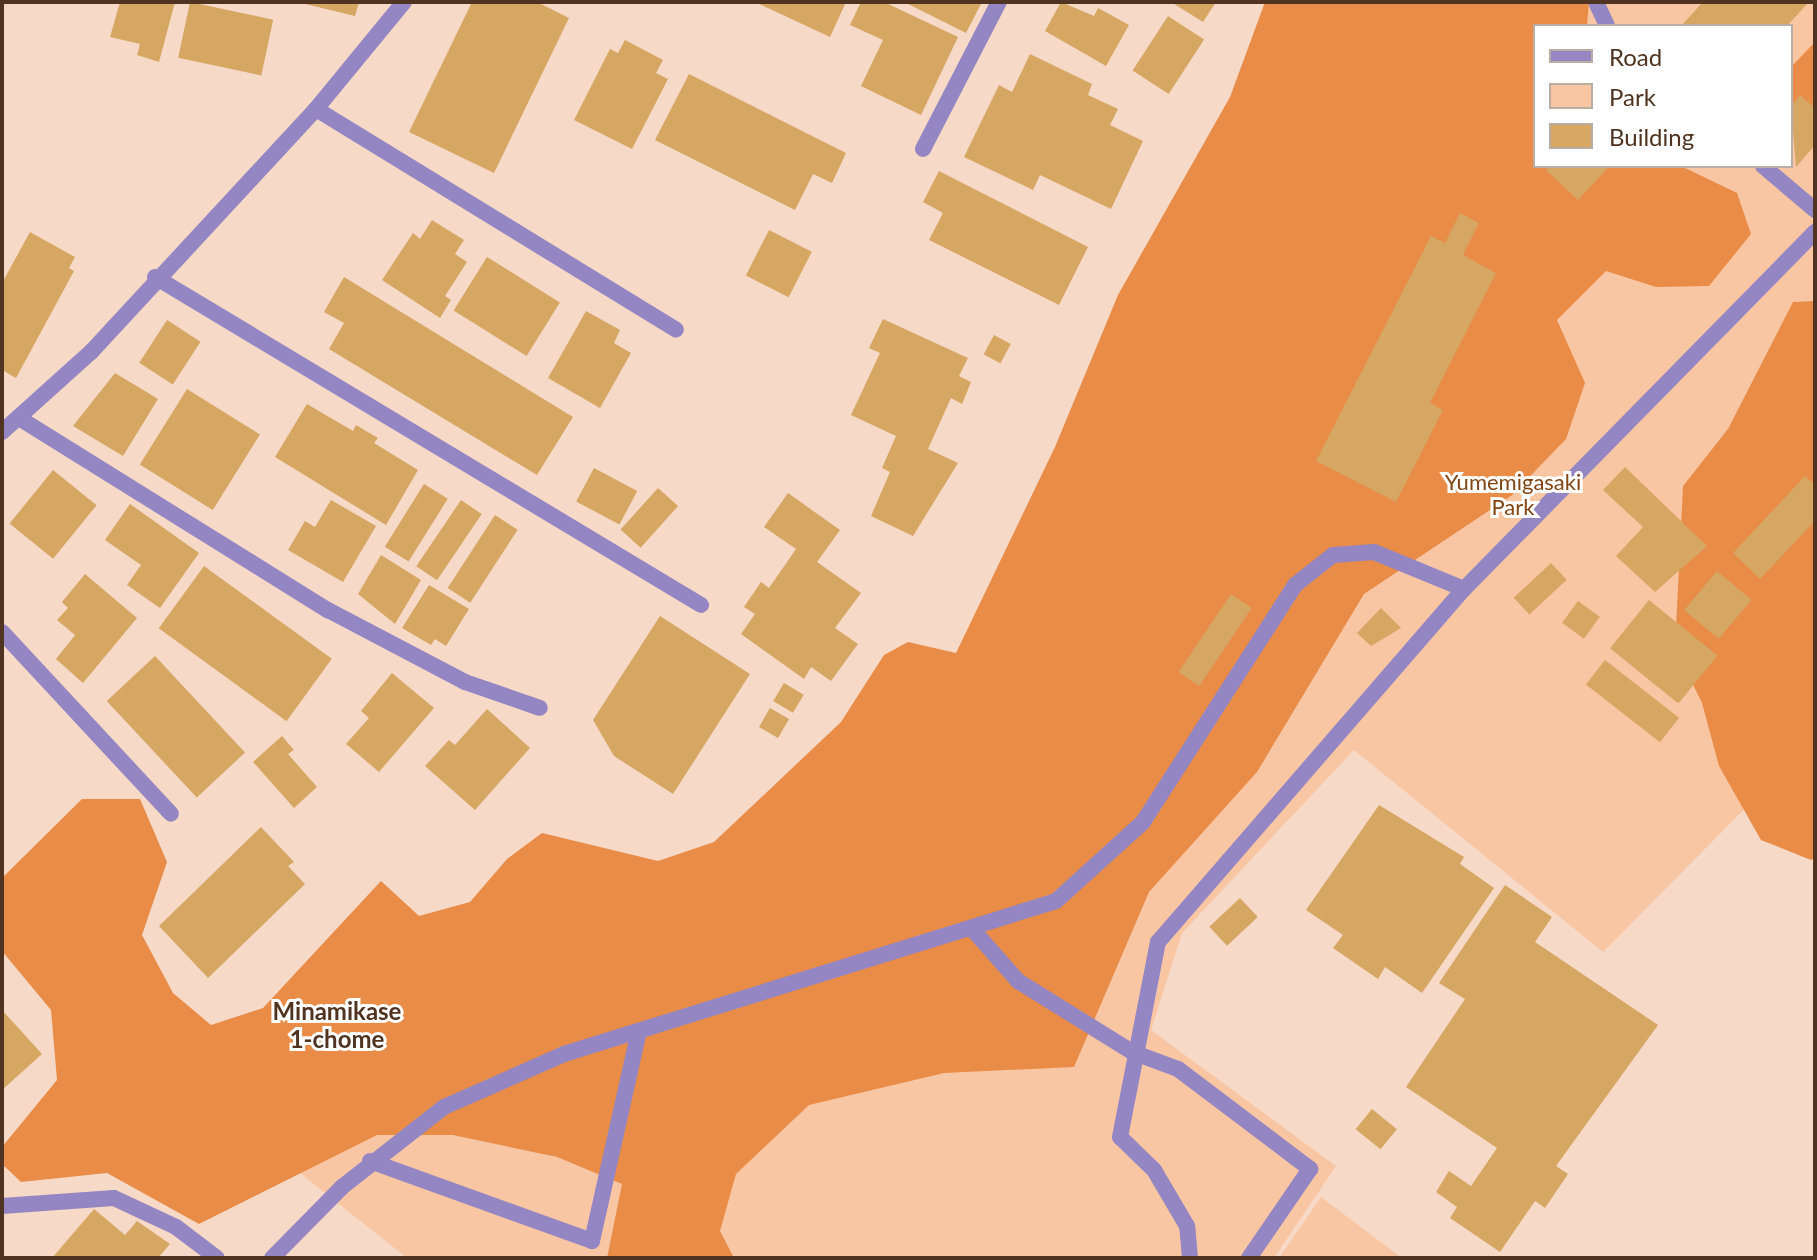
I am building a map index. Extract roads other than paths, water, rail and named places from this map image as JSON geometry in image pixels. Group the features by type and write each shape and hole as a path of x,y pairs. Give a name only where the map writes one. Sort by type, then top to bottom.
{"street":[{"path":"2,432 91,352 155,277 316,109 404,2"},
{"path":"923,149 999,2"},
{"path":"1596,2 1606,24"},
{"path":"316,109 676,330"},
{"path":"1765,168 1815,210"},
{"path":"1190,1258 1187,1226 1154,1170 1120,1137 1132,1052 1158,942 1464,589 1815,232"},
{"path":"155,277 701,605"},
{"path":"19,418 328,610 465,682 540,708"},
{"path":"272,1258 370,1161 444,1107 564,1054 974,931 1056,901 1143,822 1295,585 1333,555 1374,552 1464,589"},
{"path":"2,632 171,814"},
{"path":"974,931 1018,981 1132,1052 1178,1069 1310,1169 1249,1258"},
{"path":"370,1161 591,1250 639,1031"},
{"path":"2,1206 114,1198 176,1227 217,1258"}],"district":[{"name":"Minamikase 1-chome","path":"337,1025"}],"park label":[{"name":"Yumemigasaki Park","path":"1513,494"}]}
